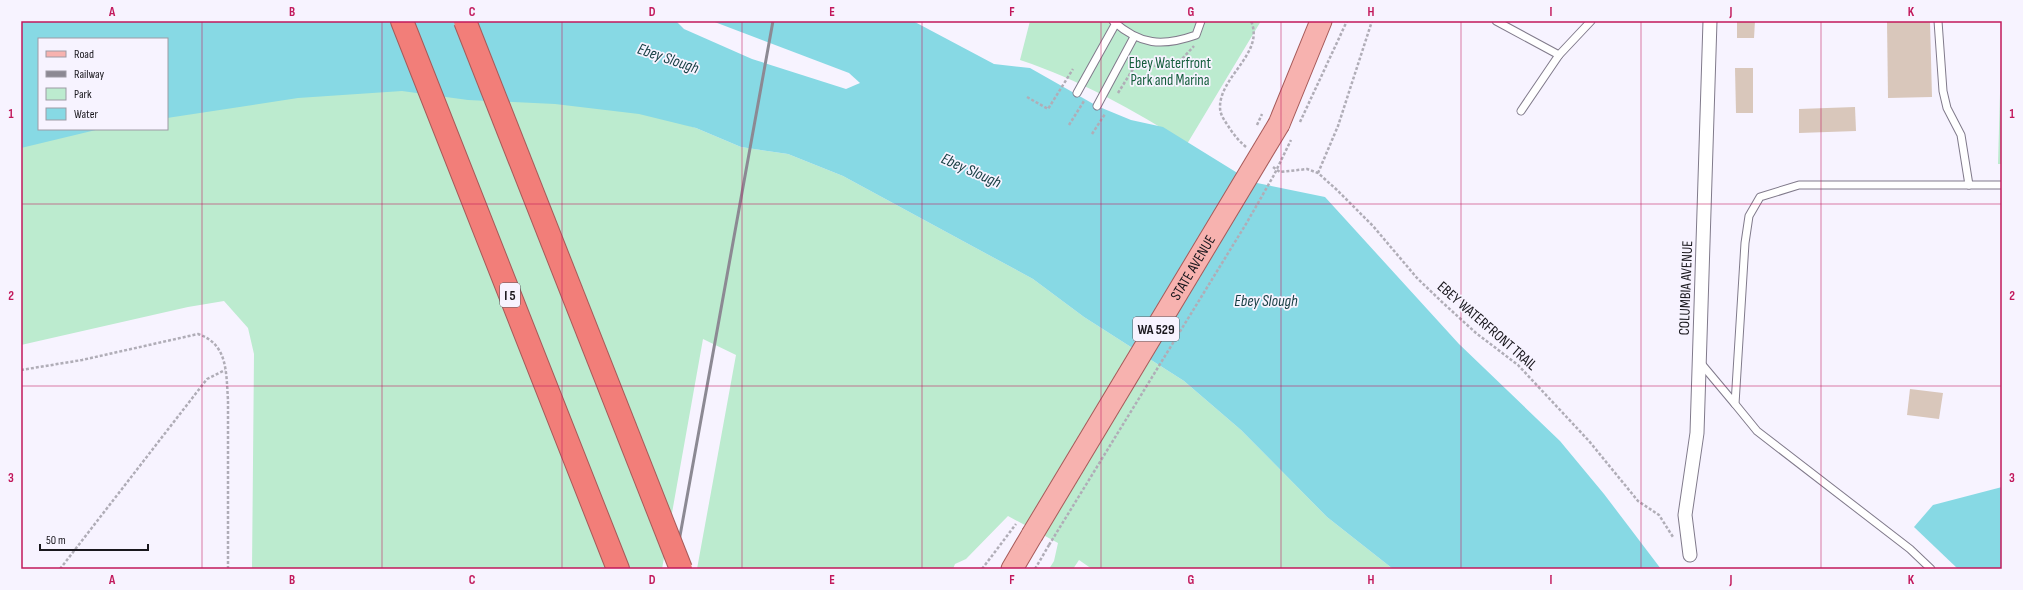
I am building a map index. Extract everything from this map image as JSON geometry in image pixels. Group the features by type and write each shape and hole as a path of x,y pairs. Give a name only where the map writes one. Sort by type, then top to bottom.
{"highway":[{"name":"I 5","path":"402,21 618,569"},
{"path":"465,21 681,569"}],"main road":[{"name":"STATE AVENUE","path":"1012,569 1290,130 1321,21"}],"street":[{"name":"COLUMBIA AVENUE","path":"1690,555 1685,515 1697,434 1710,21"}],"lane":[{"path":"1077,93 1114,22 1134,37 1150,42 1166,43 1196,35 1201,21"},
{"path":"1496,21 1559,55"},
{"path":"1521,111 1559,55 1591,21"},
{"path":"1938,21 1944,91 1948,108 1961,135 1969,185"},
{"path":"1097,106 1134,37"},
{"path":"1735,404 1744,243 1750,216 1760,198 1799,185 2002,185"},
{"path":"1699,360 1757,431 1910,549 1931,569"}],"path":[{"path":"1251,21 1254,27 1252,46 1227,85 1220,108 1222,117 1238,139 1252,152"},
{"path":"982,569 1033,535 1246,224 1274,175 1290,130 1347,21"},
{"path":"1269,164 1280,172 1307,169 1318,173 1338,126 1372,21"},
{"path":"1117,94 1133,69 1151,65 1161,67 1182,59 1198,41"},
{"path":"1027,97 1048,109 1073,69"},
{"name":"EBEY WATERFRONT TRAIL","path":"1318,173 1363,216 1417,278 1442,302 1476,333 1518,365 1588,441 1638,501 1659,516 1680,545 1690,555"},
{"path":"21,370 82,360 198,334 213,341 220,348 225,370 228,400 228,569"},
{"path":"60,569 206,379 225,370"},
{"path":"1033,535 1036,569"}],"green space":[{"name":"Ebey Waterfront Park and Marina","path":"1030,21 1261,21 1187,144 1147,119 1085,86 1020,60"},
{"path":"2002,22 2002,164 1998,164"},
{"path":"315,79 610,99 696,128 741,147 788,154 843,176 1033,279 1084,317 1184,381 1241,430 1327,517 1393,569 1092,569 1079,560 1073,569 1049,569 1054,561 1058,543 1008,516 966,559 955,564 953,569 697,569 736,355 703,339 662,569 252,569 254,354 248,328 224,301 188,307 21,345 21,130 168,130 168,101"}],"water":[{"name":"Ebey Slough","path":"21,21 913,21 994,64 1030,68 1097,106 1131,120 1163,127 1252,182 1325,197 1459,344 1560,441 1604,494 1661,569 1393,569 1327,517 1241,430 1184,381 1084,317 1033,279 843,176 788,154 741,147 696,128 639,114 555,104 468,100 402,91 298,98 168,118 168,38 38,38 38,130 96,130 21,148"},
{"path":"2002,487 2002,569 1958,569 1914,527 1933,505"}],"pier":[{"path":"676,21 712,21 849,73 860,83 846,89 752,59 684,29"}],"building":[{"path":"1737,21 1755,21 1754,38 1737,38"},
{"path":"1887,21 1930,21 1932,97 1888,98"},
{"path":"1735,68 1753,68 1753,113 1736,113"},
{"path":"1855,107 1856,131 1799,133 1799,109"},
{"path":"1910,389 1943,393 1939,419 1907,415"}],"railway":[{"path":"674,569 773,21"}]}
